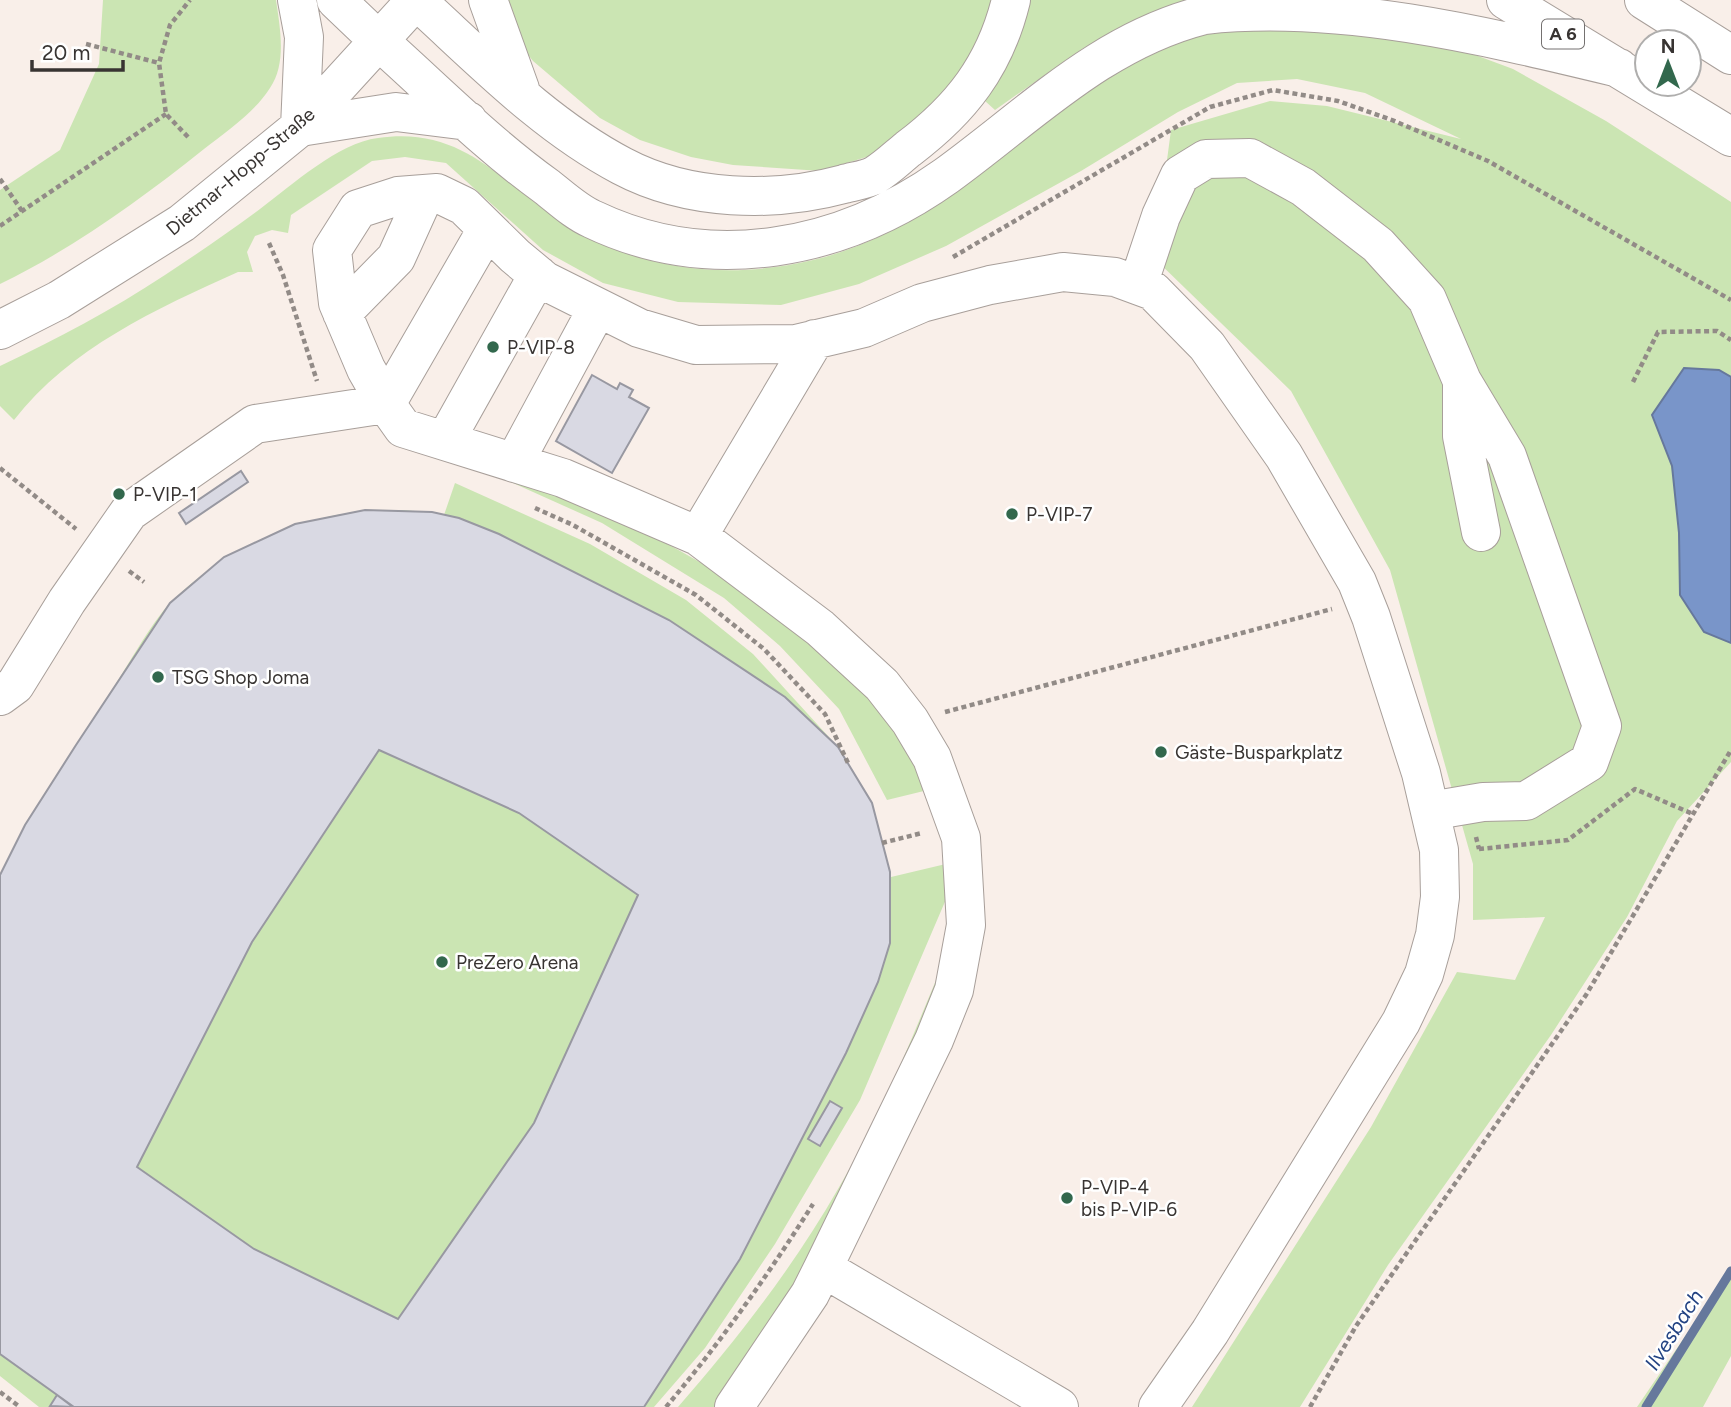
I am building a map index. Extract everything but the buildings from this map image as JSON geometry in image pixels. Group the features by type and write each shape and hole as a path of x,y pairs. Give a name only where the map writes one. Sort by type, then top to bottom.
{"main road":[{"path":"297,0 304,37 299,127 396,113 468,121"},
{"path":"336,0 521,168 590,218 647,240 709,251 825,238 890,211 947,175 1047,95 1127,44 1201,16 1238,8 1327,3 1395,13 1619,68"},
{"path":"416,0 523,97 577,141 625,168 679,186 743,197 807,194 874,176 939,126 973,89 1005,25 1011,0"},
{"name":"Dietmar-Hopp-Straße","path":"0,330 59,300 182,223 299,127 416,0"},
{"path":"488,0 523,97"},
{"name":"A 6","path":"1506,0 1731,137"},
{"path":"1644,0 1731,55"},
{"path":"1138,285 1161,216 1180,175 1206,159 1250,158 1303,187 1378,245 1427,299 1462,380 1507,456 1602,726 1589,762 1526,801 1467,804 1430,811"},
{"path":"734,1407 810,1294 934,1040 954,990 966,925 961,838 932,758 910,721 882,685 820,628 698,536 563,478 403,428 366,369 338,303 332,250 358,209 398,195 437,192 464,206 538,275 597,309 639,328 696,345 764,346 815,340 864,328 922,303 990,285 1063,272 1115,277 1153,291 1207,346 1284,456 1357,582 1421,773 1439,850 1440,897 1435,935 1424,974 1401,1021 1210,1332 1158,1407"},
{"path":"342,313 396,258 425,194"},
{"path":"386,404 487,229"},
{"path":"445,441 538,275"},
{"path":"514,463 597,309"},
{"path":"698,536 815,340"},
{"path":"1462,380 1462,436 1481,531"},
{"path":"0,696 15,685 129,512 255,424 386,404"},
{"path":"823,1268 1059,1407"}],"path":[{"path":"188,137 166,114 159,63 170,25 190,0"},
{"path":"86,44 159,63"},
{"path":"949,259 1210,107 1273,90 1338,101 1392,120 1488,161 1731,300"},
{"path":"0,226 166,114"},
{"path":"0,179 22,211"},
{"path":"269,243 303,339"},
{"path":"1633,382 1658,332 1717,331 1731,340"},
{"path":"0,468 144,582"},
{"path":"527,504 573,525 696,595 764,649 825,715 848,763"},
{"path":"910,721 1364,600"},
{"path":"1310,1407 1356,1326 1586,995 1731,750"},
{"path":"1512,848 1568,840 1635,789 1693,814"},
{"path":"1467,804 1479,849"},
{"path":"883,843 956,824"},
{"path":"666,1407 697,1371 772,1269 817,1199"},
{"path":"0,1392 20,1407"}],"green space":[{"path":"103,0 276,0 281,45 279,68 264,97 248,114 156,187 80,239 0,284 0,190 60,150 99,64"},
{"path":"502,0 999,0 941,109 876,154 821,171 733,165 691,157 640,140 600,118 533,61 513,36"},
{"path":"1027,0 1204,0 1120,27 1082,49 995,110 985,101"},
{"path":"1277,21 1400,27 1513,69 1606,121 1731,202 1731,762 1677,821 1627,917 1551,1035 1388,1265 1300,1407 1192,1407 1371,1127 1457,972 1515,980 1545,917 1473,920 1473,864 1390,570 1291,391 1154,258 1171,130 1270,101 1327,106 1461,139 1365,93 1297,79 1237,83 1178,112 1081,171 946,246 859,284 781,305 678,302 603,283 543,250 446,163 405,157 372,161 291,215 288,233 272,230 255,236 247,252 253,272 238,272 116,333 61,372 36,394 14,420 0,406 0,366 84,324 145,288 237,226 316,166 363,142 410,136 439,141 487,166 581,233 637,256 694,268 724,270 783,266 855,247 932,207 1115,71 1198,35"},
{"path":"462,460 597,510 665,543 730,580 791,624 845,673 892,728 928,790 887,800 839,709 780,646 724,598 602,523"},
{"name":"PreZero Arena","path":"455,483 590,544 686,600 753,654 838,747 872,803 891,877 950,863 950,890 860,1100 775,1244 705,1348 654,1407 39,1407 0,1376 0,875 49,787 146,636 172,601 200,577 231,556 263,538 298,525 370,511 407,510 444,515"},
{"path":"949,949 944,979 813,1261 720,1407 678,1407 763,1302 821,1218 884,1101"},
{"path":"1731,1269 1731,1356 1703,1407 1637,1407"}],"water":[{"path":"1684,368 1719,370 1731,377 1731,643 1704,632 1680,595 1679,533 1672,466 1652,415"}],"waterway":[{"name":"Ilvesbach","path":"1646,1407 1731,1271"}],"place":[{"name":"P-VIP-8","path":"493,347"},
{"name":"P-VIP-1","path":"119,494"},
{"name":"P-VIP-7","path":"1012,514"},
{"name":"TSG Shop Joma","path":"158,677"},
{"name":"Gäste-Busparkplatz","path":"1161,752"},
{"name":"PreZero Arena","path":"442,962"},
{"name":"P-VIP-4 bis P-VIP-6","path":"1067,1198"}]}
